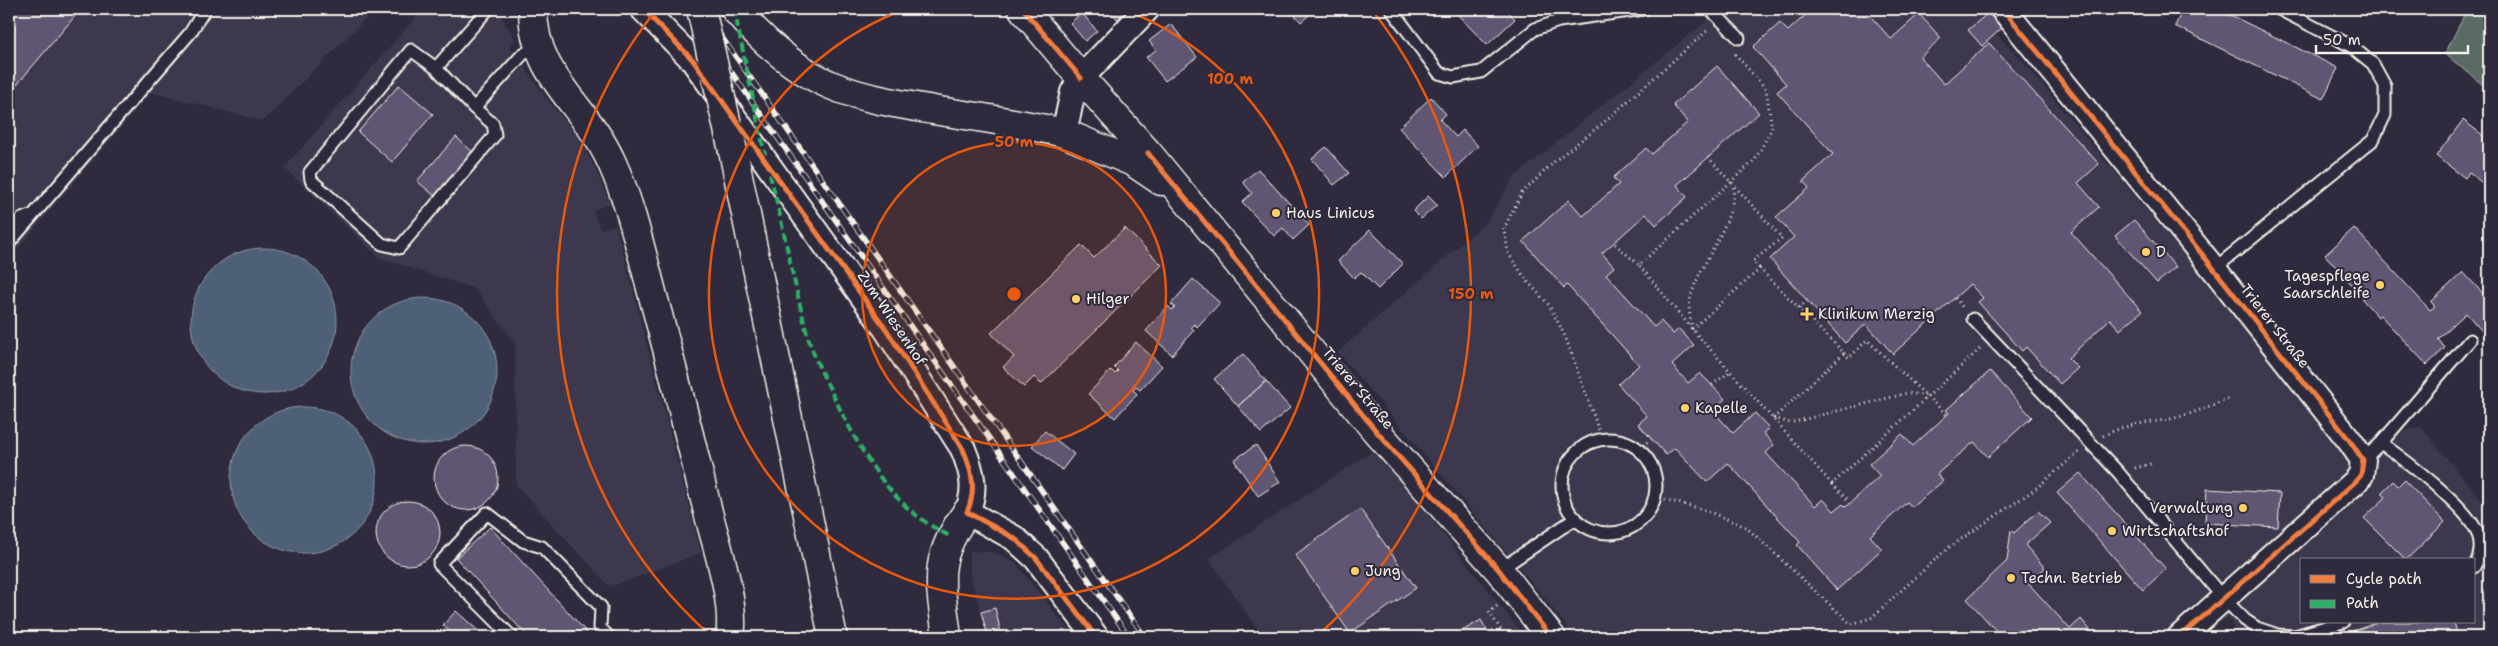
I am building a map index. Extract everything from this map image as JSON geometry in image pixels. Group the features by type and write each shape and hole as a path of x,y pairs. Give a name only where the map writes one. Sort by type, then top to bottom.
{"main road":[{"path":"533,9 538,48 547,70 594,130 611,161 626,197 685,413 729,600 730,637"},
{"path":"702,9 733,150 833,637"},
{"name":"Trierer Straße","path":"735,9 786,57 804,71 832,86 862,96 896,104 1030,125 1064,133 1133,162 1165,184 1198,213"},
{"name":"Trierer Straße","path":"1023,9 1148,153 1377,432 1499,570 1551,637"},
{"path":"947,637 940,574 950,536 967,512"}],"street":[{"name":"Zum Wiesenhof","path":"643,9 698,67 886,329 963,449 972,470 974,488 967,512"},
{"path":"1064,133 1072,92 1081,78 1147,9"},
{"name":"Trierer Straße","path":"2003,9 2214,269 2350,441 2362,460"},
{"path":"2180,637 2354,482 2361,475 2362,460"},
{"path":"967,512 1014,538 1036,558 1096,637"}],"lane":[{"path":"9,243 190,33 205,9"},
{"path":"436,68 488,9"},
{"path":"1391,9 1439,73 1453,78 1481,72 1535,29 1559,21 1644,9"},
{"path":"1710,9 1739,38"},
{"path":"2214,269 2373,140 2385,116 2385,86 2372,64 2351,46 2279,9"},
{"path":"474,108 523,54 538,48"},
{"path":"411,50 436,68 474,108 493,124 495,135 399,248 382,244 311,180 310,172 411,50"},
{"path":"9,224 34,214"},
{"path":"1973,319 2090,442 2224,599 2245,620 2257,628 2278,635 2295,636 2337,624"},
{"path":"2362,460 2380,443 2470,340"},
{"path":"1602,439 1628,442 1639,449 1648,459 1654,471 1656,484 1655,498 1649,510 1640,521 1628,529 1615,532 1594,530 1576,518 1567,507 1563,493 1563,478 1568,464 1576,453 1588,444 1602,439"},
{"path":"2380,443 2416,468 2463,513 2478,534 2481,551 2476,562"},
{"path":"512,637 439,564 487,513 523,541 542,548 601,607 600,628 609,637"},
{"path":"1499,570 1576,518"}],"path":[{"path":"1602,439 1565,336 1549,305 1527,281 1508,253 1504,228 1522,193 1557,159 1602,124 1720,19"},
{"path":"1639,265 1755,160 1772,128 1766,89 1735,53 1739,38"},
{"path":"1708,157 1782,238 1753,261 1760,269 1849,358 1867,340 1948,415"},
{"path":"1692,329 1690,302 1730,211 1735,192 1732,182"},
{"path":"1616,244 1639,265 1692,329 1849,501"},
{"path":"1692,329 1760,269"},
{"path":"1799,308 1807,301"},
{"path":"1832,484 1992,339"},
{"path":"1774,418 1844,353"},
{"path":"1712,385 1731,371"},
{"path":"1774,418 1790,423 1908,394 1928,396"},
{"path":"1655,498 1704,510 1746,527 1851,624 1871,618 1948,548 2034,490 2090,442 2121,426 2173,418 2202,410 2231,397"},
{"path":"1639,449 1651,439"}],"shaded area":[{"path":"9,9 376,9 263,121 151,92 9,259"},
{"path":"423,9 496,9 515,39 510,46 550,103 576,134 592,162 610,203 593,210 600,229 616,225 701,553 610,587 516,485 515,343 475,289 380,258 284,168"},
{"name":"Klinikum Merzig","path":"1721,9 1972,9 2019,57 2202,276 2339,445 2421,427 2489,509 2489,637 2239,637 2228,617 2201,637 1574,637 1547,601 1338,352 1486,222 1514,177"},
{"path":"1376,449 1525,637 1263,637 1209,559"},
{"path":"969,551 994,552 1015,562 1074,637 988,637 970,575"}],"green space":[{"path":"2467,9 2489,9 2489,90 2445,54"}],"water":[{"path":"264,248 292,253 316,269 332,293 337,321 332,349 316,373 292,389 264,394 236,389 212,373 196,349 191,321 196,293 212,269 236,253"},
{"path":"424,298 452,303 476,319 492,343 497,371 492,399 476,423 452,439 424,444 396,439 372,423 356,399 351,371 356,343 372,319 396,303"},
{"path":"304,407 332,412 356,428 372,452 377,480 372,508 356,532 332,548 304,553 276,548 252,532 236,508 231,480 236,452 252,428 276,412"}],"building":[{"path":"9,9 81,9 9,94"},
{"path":"1109,9 1130,9 1117,19"},
{"path":"1289,9 1316,9 1301,22"},
{"path":"1452,9 1506,9 1515,19 1487,45"},
{"path":"1812,9 1864,9 1891,39 1919,14 1941,38 1920,57 1944,84 1989,43 2099,164 2078,183 2099,207 2071,232 2142,311 2120,330 2110,319 2068,358 2078,368 2060,384 2026,347 2022,351 1978,302 1983,298 1970,284 1893,354 1866,324 1845,343 1770,259 1794,237 1776,217 1809,188 1803,181 1833,154 1777,92 1786,84 1753,47 1780,23 1788,31"},
{"path":"2183,9 2218,9 2338,68 2323,99 2175,26"},
{"path":"1082,13 1097,31 1085,41 1070,23"},
{"path":"1988,13 2002,28 1982,46 1968,30"},
{"path":"1171,24 1197,57 1165,81 1146,57 1156,50 1149,41"},
{"path":"1717,66 1759,113 1677,185 1687,197 1656,225 1646,214 1602,253 1614,267 1606,274 1654,327 1661,321 1673,334 1679,329 1694,345 1672,365 1688,383 1700,373 1725,399 1712,410 1733,433 1755,413 1769,428 1763,433 1774,445 1766,453 1815,506 1823,499 1834,511 1843,504 1846,507 1880,476 1869,464 1902,434 1913,446 1949,413 1946,410 1990,371 2032,417 1988,457 1974,442 1937,474 1943,481 1912,507 1907,502 1870,536 1882,549 1837,590 1797,545 1800,542 1728,463 1707,482 1675,448 1666,455 1638,424 1647,416 1618,384 1639,365 1567,285 1564,288 1523,241 1569,200 1583,216 1619,184 1613,178 1646,148 1652,154 1688,122 1673,105"},
{"path":"399,85 433,114 392,162 358,132"},
{"path":"1431,97 1446,114 1440,120 1456,137 1463,130 1478,146 1446,177 1399,128"},
{"path":"2463,120 2489,140 2489,188 2469,173 2465,178 2436,156"},
{"path":"456,137 475,154 436,197 417,181"},
{"path":"1326,147 1349,173 1334,185 1312,159"},
{"name":"Haus Linicus","path":"1258,169 1309,225 1293,240 1283,228 1274,236 1242,202 1252,193 1243,182"},
{"path":"1428,196 1437,205 1421,219 1413,211"},
{"name":"D","path":"2134,220 2176,267 2157,283 2115,236"},
{"name":"Hilger","path":"1125,228 1162,265 1041,384 1034,377 1024,387 1003,367 1014,357 991,333 1081,245 1094,258"},
{"name":"Tagespflege Saarschleife","path":"2354,228 2430,310 2435,306 2431,302 2463,272 2489,300 2489,339 2466,313 2438,339 2445,348 2427,365 2380,315 2378,317 2362,299 2364,298 2325,255"},
{"path":"1370,230 1403,264 1378,289 1361,272 1354,278 1338,261"},
{"path":"1193,279 1220,303 1197,327 1194,324 1191,327 1194,330 1172,355 1146,331 1168,306 1172,310 1175,307 1171,304"},
{"path":"1136,342 1162,366 1140,390 1136,387 1133,390 1137,394 1115,418 1088,394 1111,370 1115,374 1118,371 1114,367"},
{"path":"1243,354 1266,381 1238,406 1214,379"},
{"path":"1266,381 1290,408 1261,433 1238,406"},
{"path":"1045,431 1074,454 1062,470 1032,446"},
{"path":"1256,445 1280,482 1258,496 1234,460"},
{"path":"466,446 478,449 489,455 495,466 498,478 495,490 489,501 478,507 466,510 454,507 443,501 437,490 434,478 437,466 443,455 454,449"},
{"name":"Wirtschaftshof","path":"2080,473 2166,569 2143,590 2057,493"},
{"path":"2404,480 2445,522 2408,558 2404,558 2364,518 2386,497 2381,493 2393,481 2398,486"},
{"name":"Verwaltung","path":"2207,489 2280,493 2278,527 2205,523"},
{"path":"408,501 420,504 431,510 437,521 440,533 437,545 431,556 420,562 408,565 396,562 385,556 379,545 376,533 379,521 385,510 396,504"},
{"name":"Jung","path":"1360,509 1416,588 1350,633 1295,555"},
{"name":"Techn. Betrieb","path":"2038,511 2050,523 2025,545 2045,568 2028,583 2070,629 2081,619 2096,637 2002,637 1967,599 2007,561 2011,530 2014,533"},
{"path":"490,527 591,637 528,637 456,558"},
{"path":"995,608 1002,637 988,637 981,612"},
{"path":"456,611 484,637 456,637 443,625"},
{"path":"1481,620 1491,637 1452,637"},
{"path":"2374,624 2455,624 2458,637 2334,637"}],"railway":[{"path":"687,9 1129,637"},
{"path":"702,9 1145,637"}],"marked path":[{"path":"734,9 765,155"},
{"path":"770,174 809,340 825,380 858,443 882,480 912,511 930,525 950,536"}],"cycle path":[{"path":"643,9 692,59 886,329 963,449 969,465 973,488 967,512 1014,538 1036,558 1096,637"},
{"path":"1023,9 1081,78"},
{"path":"2003,9 2214,269 2363,460 2361,475 2355,482 2180,637"},
{"path":"1148,153 1377,432 1499,570 1551,637"}],"place":[{"name":"Haus Linicus","path":"1276,213"},
{"name":"D","path":"2146,252"},
{"name":"Tagespflege Saarschleife","path":"2380,285"},
{"name":"Hilger","path":"1076,299"},
{"name":"Klinikum Merzig","path":"1807,314"},
{"name":"Kapelle","path":"1685,408"},
{"name":"Verwaltung","path":"2243,508"},
{"name":"Wirtschaftshof","path":"2112,531"},
{"name":"Jung","path":"1355,571"},
{"name":"Techn. Betrieb","path":"2011,578"}]}
